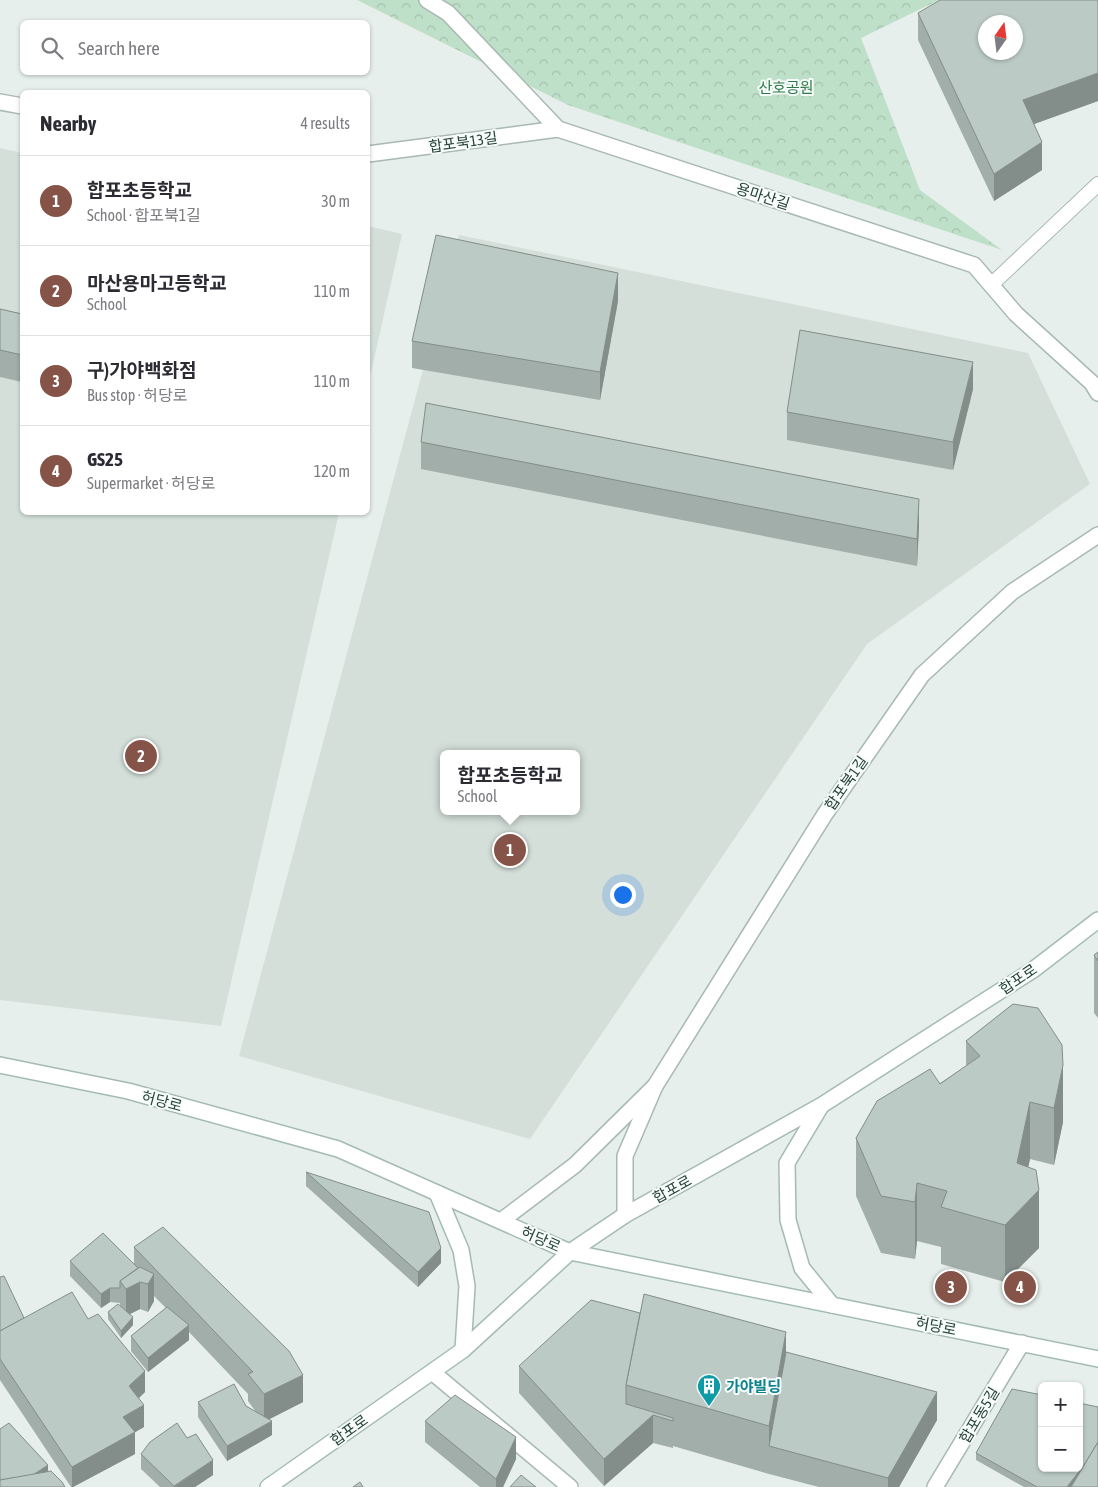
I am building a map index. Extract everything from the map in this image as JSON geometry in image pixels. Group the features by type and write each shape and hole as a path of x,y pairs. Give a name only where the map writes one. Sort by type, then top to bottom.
{"main road":[{"name":"용마산길","path":"427,0 448,13 558,129 974,265 1016,314 1092,383 1098,393"},
{"path":"0,102 20,106"},
{"name":"합포북13길","path":"370,154 558,129"},
{"name":"합포북1길","path":"655,1086 824,814 922,675 1012,592 1098,535"},
{"name":"합포로","path":"268,1487 463,1350 570,1252 626,1215 822,1105 1033,970 1098,920"},
{"name":"허당로","path":"0,1065 128,1092 338,1149 570,1252 1098,1358"},
{"path":"626,1215 625,1156 655,1086"},
{"path":"501,1221 575,1165 655,1086"},
{"path":"822,1105 787,1163 788,1220 802,1268 832,1305"},
{"path":"438,1193 461,1250 467,1286 463,1350"},
{"name":"합포동5길","path":"936,1487 1022,1343"},
{"path":"432,1372 570,1487"}],"lane":[{"path":"991,285 1098,184"}],"shaded area":[{"path":"0,148 20,153 20,515 339,515 221,1026 0,1000"},
{"path":"370,226 402,234 370,377"},
{"path":"459,235 1028,353 1090,484 867,644 530,1139 239,1056"}],"green space":[{"name":"산호공원","path":"357,0 939,0 861,38 920,190 1002,250 568,105"}],"building":[{"path":"940,0 1098,0 1098,73 1023,100 1042,142 994,174 918,13"},
{"path":"436,235 618,273 600,372 412,341"},
{"path":"0,309 20,314 20,355 0,350"},
{"path":"800,330 973,362 953,442 787,412"},
{"path":"426,403 919,499 917,539 421,442"},
{"path":"1098,952 1098,961 1094,955"},
{"path":"1013,1004 1038,1008 1062,1045 1063,1065 1054,1108 1030,1102 1017,1163 1036,1170 1039,1190 1005,1225 941,1207 947,1191 917,1183 915,1202 881,1196 856,1138 877,1101 930,1069 940,1084 980,1056 966,1041"},
{"path":"306,1172 429,1212 441,1248 418,1272"},
{"path":"163,1227 289,1351 303,1375 264,1394 248,1374 253,1372 134,1247"},
{"path":"103,1233 138,1268 120,1281 120,1288 110,1288 101,1294 70,1261"},
{"path":"140,1267 154,1274 148,1284 140,1282 126,1289 120,1281"},
{"path":"4,1276 24,1318 0,1331 0,1277"},
{"path":"72,1292 88,1319 98,1314 145,1371 129,1386 144,1405 123,1417 135,1432 72,1467 0,1359 0,1331"},
{"path":"644,1294 786,1332 769,1426 626,1385"},
{"path":"591,1300 640,1313 626,1385 626,1404 673,1418 673,1421 653,1415 604,1459 519,1366"},
{"path":"118,1304 133,1317 121,1331 108,1312"},
{"path":"167,1307 189,1325 148,1358 131,1336"},
{"path":"786,1352 937,1392 888,1478 769,1446"},
{"path":"234,1384 246,1406 272,1421 227,1446 198,1402"},
{"path":"1012,1389 1038,1394 1038,1472 1079,1472 1067,1487 1037,1487 976,1453"},
{"path":"455,1395 516,1437 496,1479 425,1421"},
{"path":"1083,1404 1098,1407 1098,1442 1083,1466"},
{"path":"9,1423 48,1465 33,1475 0,1480 0,1429"},
{"path":"177,1423 187,1438 196,1434 213,1460 174,1486 141,1454 150,1442"},
{"path":"1098,1442 1098,1487 1071,1487 1080,1472 1083,1472 1083,1467"},
{"path":"51,1471 65,1487 0,1487 0,1480"},
{"path":"521,1475 536,1487 510,1487"},
{"path":"360,1482 363,1487 353,1487"}],"place":[{"name":"마산용마고등학교","path":"141,756"},
{"name":"합포초등학교","path":"510,850"},
{"name":"구)가야백화점","path":"951,1287"},
{"name":"GS25","path":"1020,1287"},
{"name":"가야빌딩","path":"709,1407"}]}
